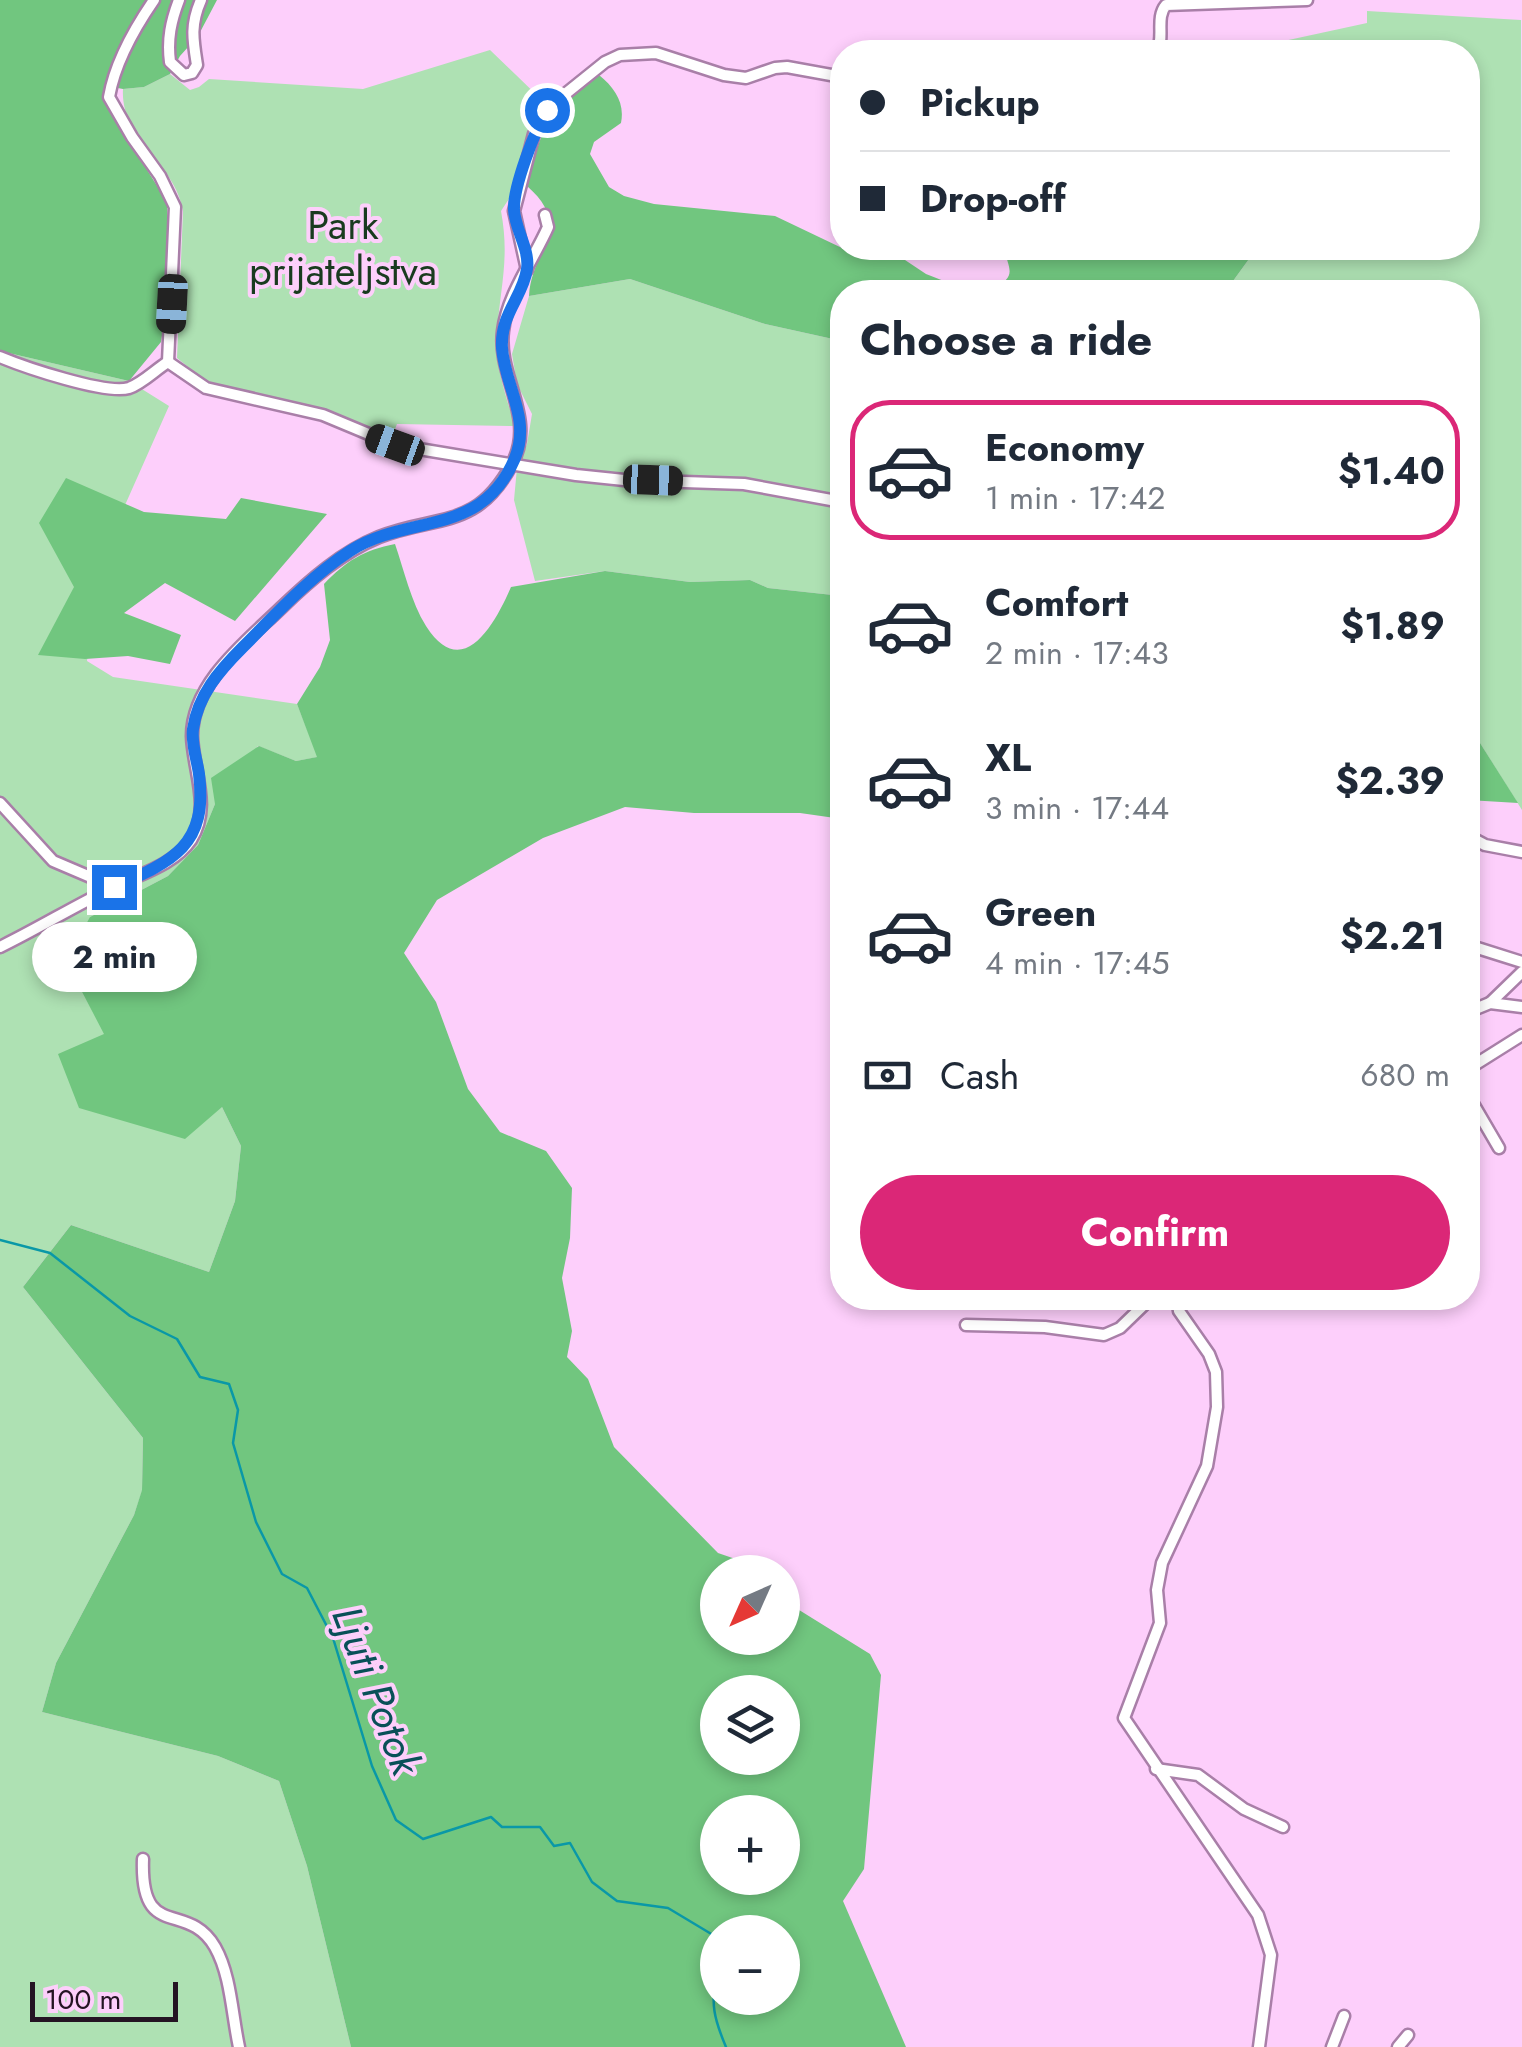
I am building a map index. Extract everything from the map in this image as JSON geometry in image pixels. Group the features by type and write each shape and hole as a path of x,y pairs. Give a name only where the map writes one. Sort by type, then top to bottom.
{"street":[{"path":"154,0 124,52 109,97 160,176 175,207 168,362"},
{"path":"179,0 168,48 170,62 184,74 192,73 196,66 191,37 201,0"},
{"path":"1161,40 1160,14 1166,5 1308,0"},
{"path":"527,270 514,211 534,134 554,103 605,62 620,55 656,53 746,78 787,67 830,75"},
{"path":"0,947 177,855 199,824 199,773 192,734 199,704 221,669 284,606 353,549 410,526 454,520 480,505 513,463 522,424 506,366 503,328 548,227 546,215"},
{"path":"0,357 116,390 138,383 168,362"},
{"path":"168,362 206,388 323,415 395,445 624,480 744,484 830,500"},
{"path":"0,802 53,861 114,887"},
{"path":"1480,841 1522,852"},
{"path":"1480,950 1522,962"},
{"path":"1480,1007 1522,972"},
{"path":"1490,1002 1522,1007"},
{"path":"1480,1062 1522,1036"},
{"path":"1480,1116 1499,1148"},
{"path":"966,1325 1045,1327 1104,1335 1120,1328 1139,1310"},
{"path":"1180,1310 1208,1354 1218,1390 1207,1466 1162,1563 1157,1590 1160,1623 1124,1714 1156,1769 1258,1915 1269,1943 1270,1966 1259,2047"},
{"path":"1156,1769 1198,1776 1244,1809 1283,1828"},
{"path":"143,1859 142,1884 147,1902 158,1914 198,1928 218,1953 239,2047"},
{"path":"1332,2047 1344,2016"},
{"path":"1398,2047 1408,2034"}],"green space":[{"path":"0,0 217,0 198,36 170,74 144,87 107,86 104,101 167,204 167,303 161,342 129,381 0,351"},
{"path":"1367,11 1521,20 1522,810 1480,743 1480,280 1234,280 1248,260 1480,260 1480,40 1288,40 1367,23"},
{"name":"Park prijateljstva","path":"490,50 547,105 534,125 518,185 501,211 504,259 497,346 515,426 397,424 392,437 325,410 209,384 177,358 183,211 170,178 130,122 123,89 144,87 170,74 190,90 209,79 363,89"},
{"path":"599,75 618,96 621,123 594,142 590,154 609,187 624,196 654,204 775,216 830,242 830,260 905,260 941,280 830,280 830,338 765,324 630,279 529,296 549,227 548,214 527,186 543,133 567,100"},
{"path":"1007,260 1248,260 1234,280 1006,280"},
{"path":"630,279 765,324 830,338 830,595 768,588 750,580 690,582 605,571 535,581 514,500 517,468 527,444 532,414 517,384 512,354 529,296"},
{"path":"0,351 129,381 169,406 98,566 87,661 113,677 297,704 318,757 296,761 258,746 215,804 198,845 168,876 90,917 222,1107 241,1146 235,1201 209,1272 71,1225 23,1287 143,1438 142,1491 134,1515 56,1663 42,1712 218,1756 279,1781 307,1866 351,2047 0,2047"},
{"path":"66,478 144,512 226,519 241,498 327,514 235,621 165,583 124,613 181,635 170,664 128,656 85,659 38,655 74,587 39,523"},
{"path":"395,544 421,617 440,642 453,649 477,641 497,616 511,587 605,571 690,582 750,580 768,588 830,595 830,817 625,807 543,838 437,900 404,953 436,1002 468,1089 500,1132 546,1151 572,1188 570,1238 562,1278 572,1331 567,1357 588,1379 614,1447 724,1555 700,1555 700,1655 800,1655 800,1611 870,1654 881,1675 864,1869 843,1901 906,2047 351,2047 307,1866 279,1781 218,1756 42,1712 56,1663 134,1515 142,1490 143,1438 23,1287 71,1225 209,1272 235,1201 241,1146 222,1107 185,1139 79,1108 58,1054 104,1034 66,961 90,917 168,876 198,845 215,804 211,778 259,746 296,761 317,757 297,704 320,667 330,640 324,584 356,558"},
{"path":"1480,743 1518,803 1480,801"}],"waterway":[{"name":"Ljuti Potok","path":"0,1240 50,1253 130,1316 177,1339 200,1377 229,1384 238,1410 233,1443 256,1522 282,1574 307,1588 333,1638 372,1766 396,1820 423,1839 491,1817 502,1827 540,1827 554,1846 570,1843 592,1882 617,1901 668,1908 700,1927"},
{"name":"Ljuti Potok","path":"715,2015 726,2047"}],"route":[{"path":"114,887 177,855 190,842 199,824 199,773 192,734 199,704 221,669 284,606 353,549 410,526 454,520 480,505 513,463 522,424 502,349 503,328 527,270 515,200 534,134 547,110"}]}
